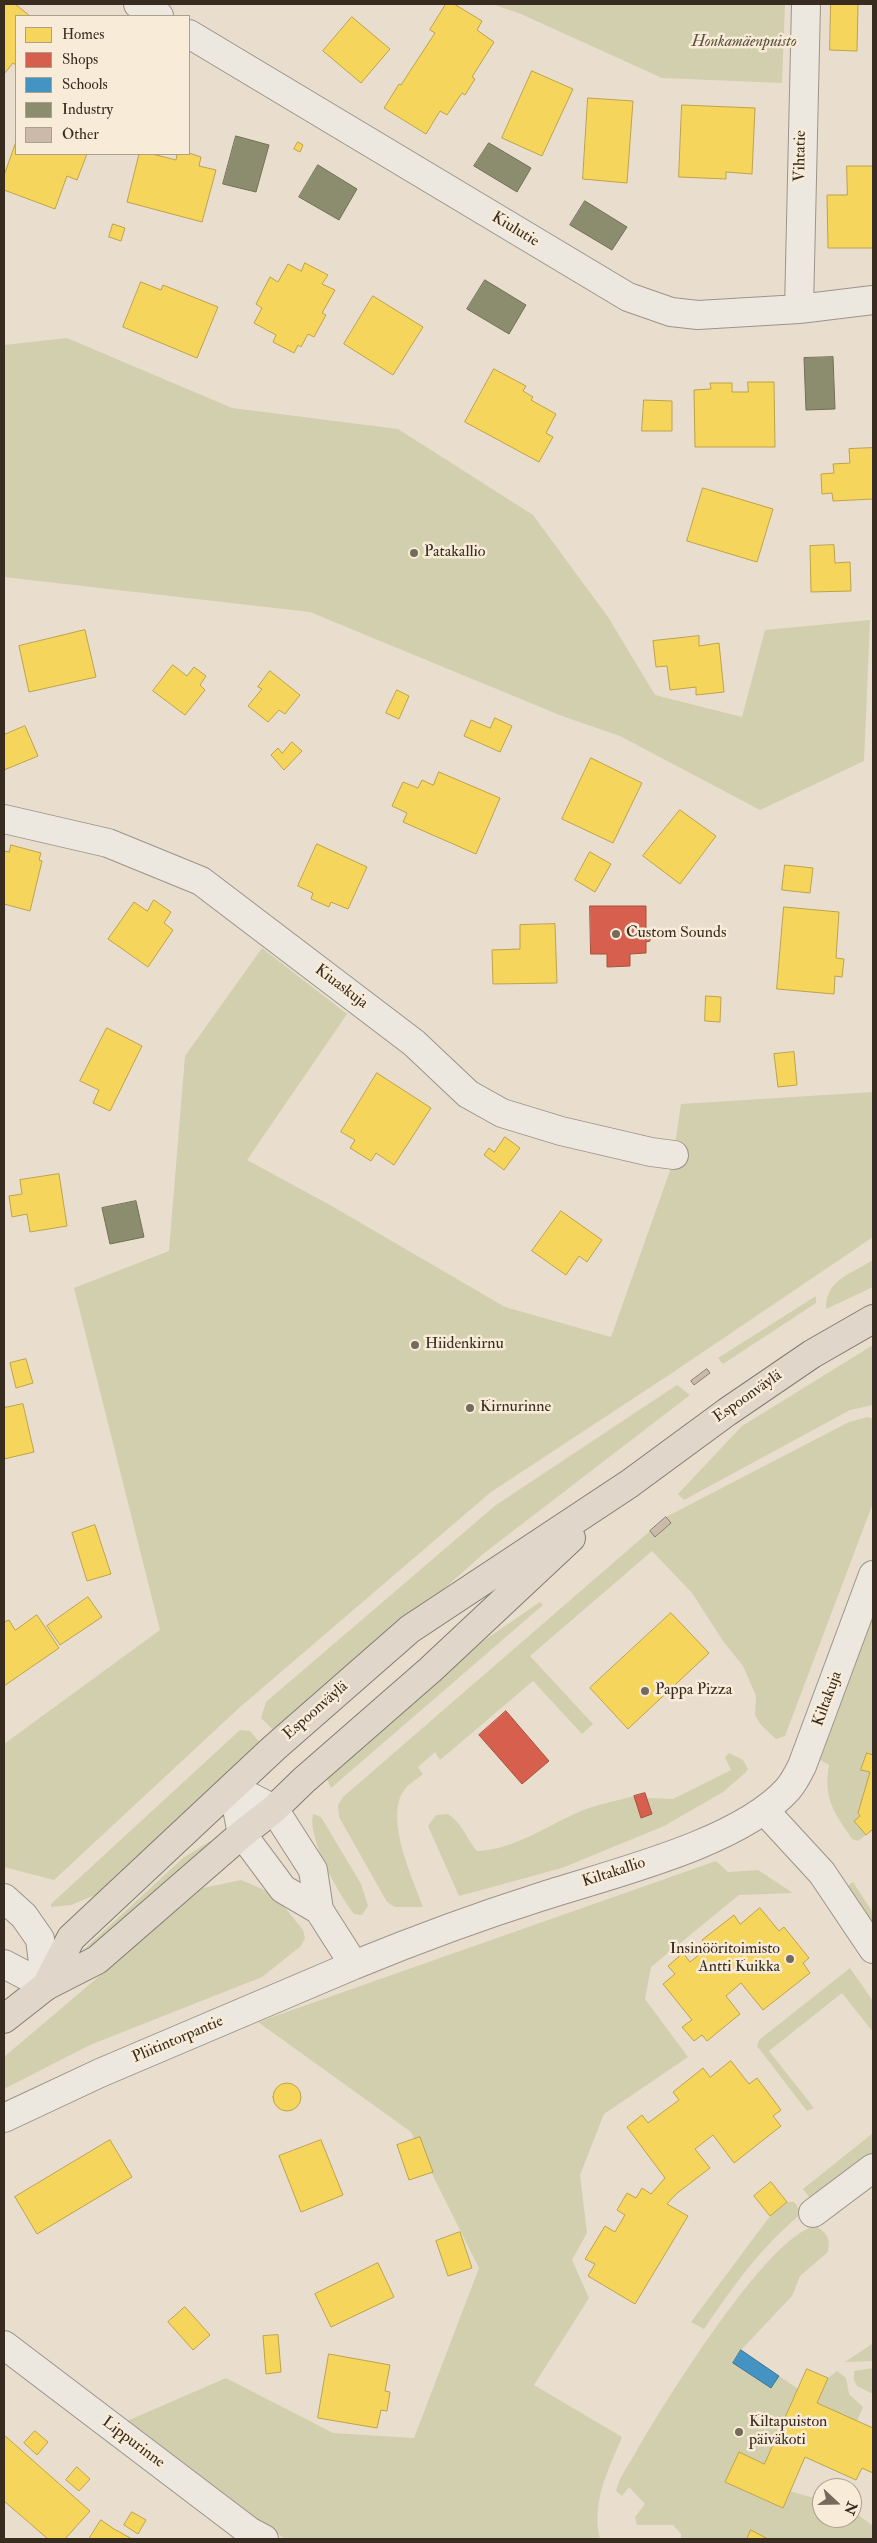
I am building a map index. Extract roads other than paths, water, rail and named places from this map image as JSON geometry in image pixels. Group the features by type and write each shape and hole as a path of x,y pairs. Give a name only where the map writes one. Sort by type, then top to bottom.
{"main road":[{"name":"Espoonväylä","path":"46,1986 71,1938 232,1788 410,1629 629,1484 727,1412 812,1354 873,1319"},
{"name":"Espoonväylä","path":"4,2019 46,1986 97,1960 242,1834 274,1809 304,1780 430,1670 629,1484"}],"street":[{"path":"138,4 157,15"},
{"name":"Vihtatie","path":"799,309 806,4"},
{"name":"Kiulutie","path":"190,35 628,297 671,312 698,315 799,309 873,300"},
{"name":"Kiuaskuja","path":"4,818 108,843 201,881 414,1043 468,1094 502,1113 570,1133 651,1152 674,1155"},
{"name":"Kiltakuja","path":"764,1810 788,1788 802,1766 873,1575"},
{"path":"232,1788 274,1809 313,1870 319,1910 354,1964"},
{"path":"232,1788 242,1834 283,1889 319,1910"},
{"path":"764,1810 822,1873 873,1949"},
{"name":"Kiltakallio","path":"354,1964 444,1929 625,1871 716,1838 764,1810"},
{"path":"4,1898 24,1916 40,1939 46,1986"},
{"path":"4,1964 46,1986"},
{"name":"Pliitintorpantie","path":"4,2118 100,2073 354,1964"},
{"path":"813,2213 873,2168"},
{"name":"Lippurinne","path":"4,2345 249,2531 264,2539"}],"place":[{"name":"Patakallio","path":"414,553"},
{"name":"Custom Sounds","path":"616,934"},
{"name":"Hiidenkirnu","path":"415,1345"},
{"name":"Kirnurinne","path":"470,1408"},
{"name":"Pappa Pizza","path":"645,1691"},
{"name":"Insinööritoimisto Antti Kuikka","path":"790,1959"},
{"name":"Kiltapuiston päiväkoti","path":"739,2432"}],"park label":[{"name":"Honkamäenpuisto","path":"744,43"}]}
